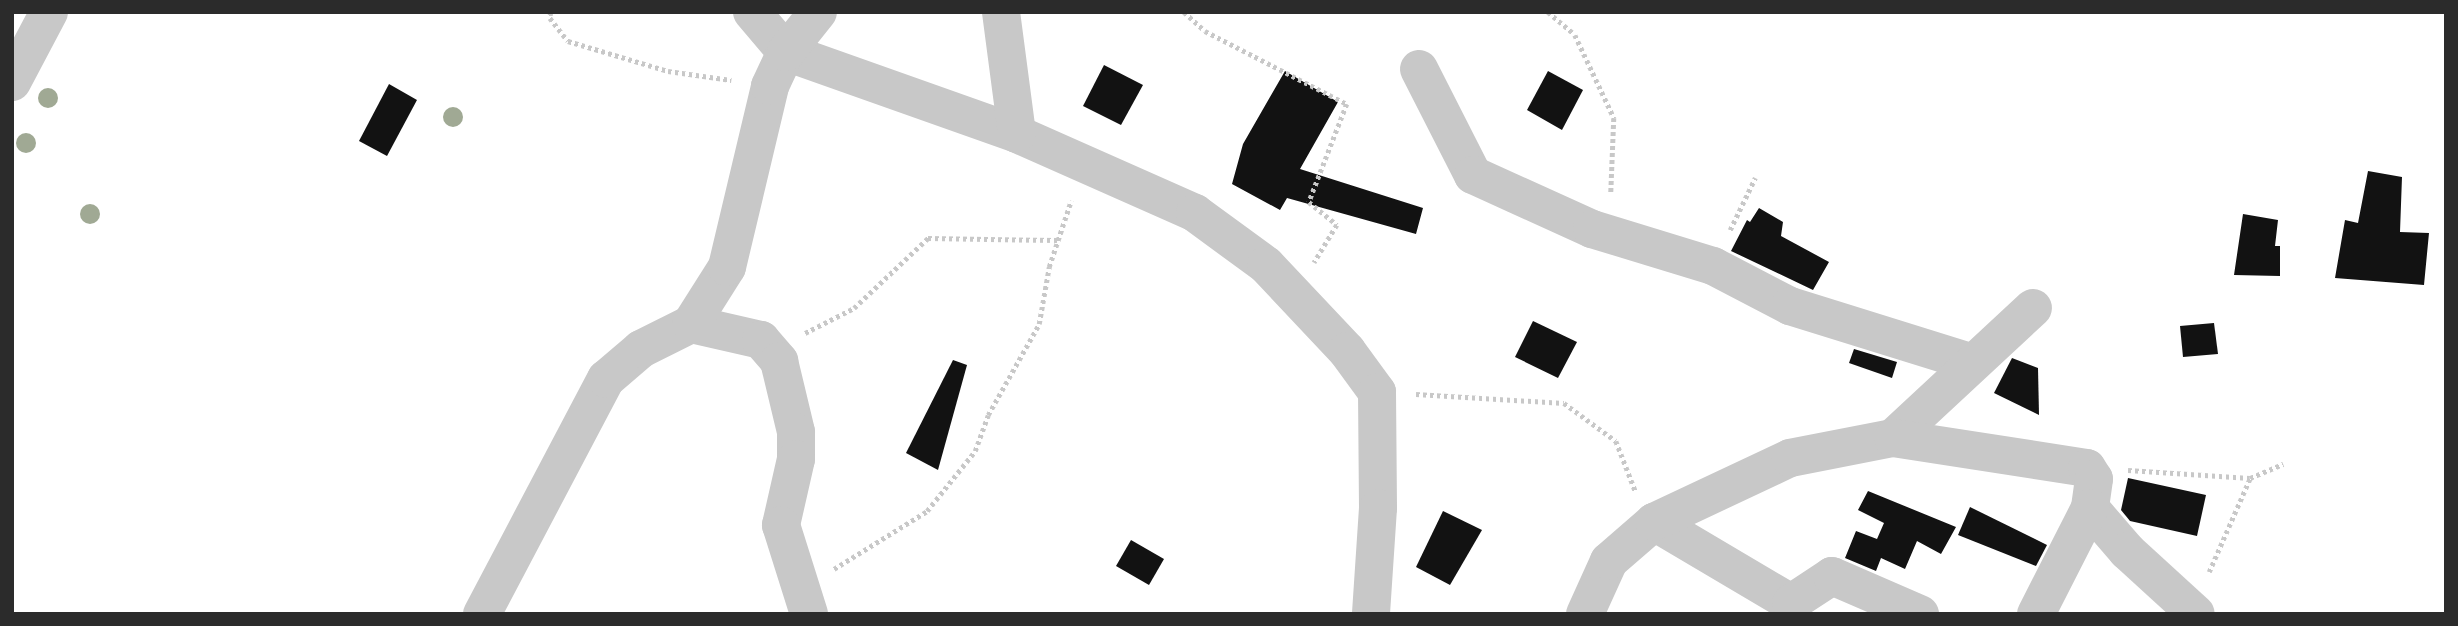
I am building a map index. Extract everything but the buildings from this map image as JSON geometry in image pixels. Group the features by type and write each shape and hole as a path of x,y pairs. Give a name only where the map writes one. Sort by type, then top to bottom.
{"street":[{"path":"752,12 786,52 1017,134 1195,213 1266,265 1347,352 1377,392 1378,611"},
{"path":"482,614 606,379 641,349 691,324 727,267 748,163 770,86 786,52 818,12"},
{"path":"1001,12 1017,134"},
{"path":"12,82 34,23"},
{"path":"1419,69 1473,175 1592,229 1713,266 1790,306 1970,362"},
{"path":"1893,438 1970,362 2033,308"},
{"path":"691,324 761,340 773,350 796,432 796,459 781,525 806,601"},
{"path":"1586,614 1609,561 1654,522 1790,458 1893,438 2087,468 2094,479 2090,508 2036,614"},
{"path":"2090,508 2127,551 2196,613"},
{"path":"1654,522 1791,603 1832,576 1920,614"}],"path":[{"path":"551,12 550,18 568,41 668,71 770,86"},
{"path":"1184,12 1205,31 1347,104 1309,202 1337,225 1312,265 1266,265"},
{"path":"1548,12 1575,35 1614,118 1611,198 1592,229"},
{"path":"806,601 927,511 975,451 988,415 1039,324 1058,240 1084,164"},
{"path":"1713,266 1755,178"},
{"path":"773,350 854,308 929,238 1058,240"},
{"path":"1377,392 1564,403 1616,442 1634,488 1654,522"},
{"path":"2087,468 2250,478 2283,464"},
{"path":"2196,613 2250,478"}]}
